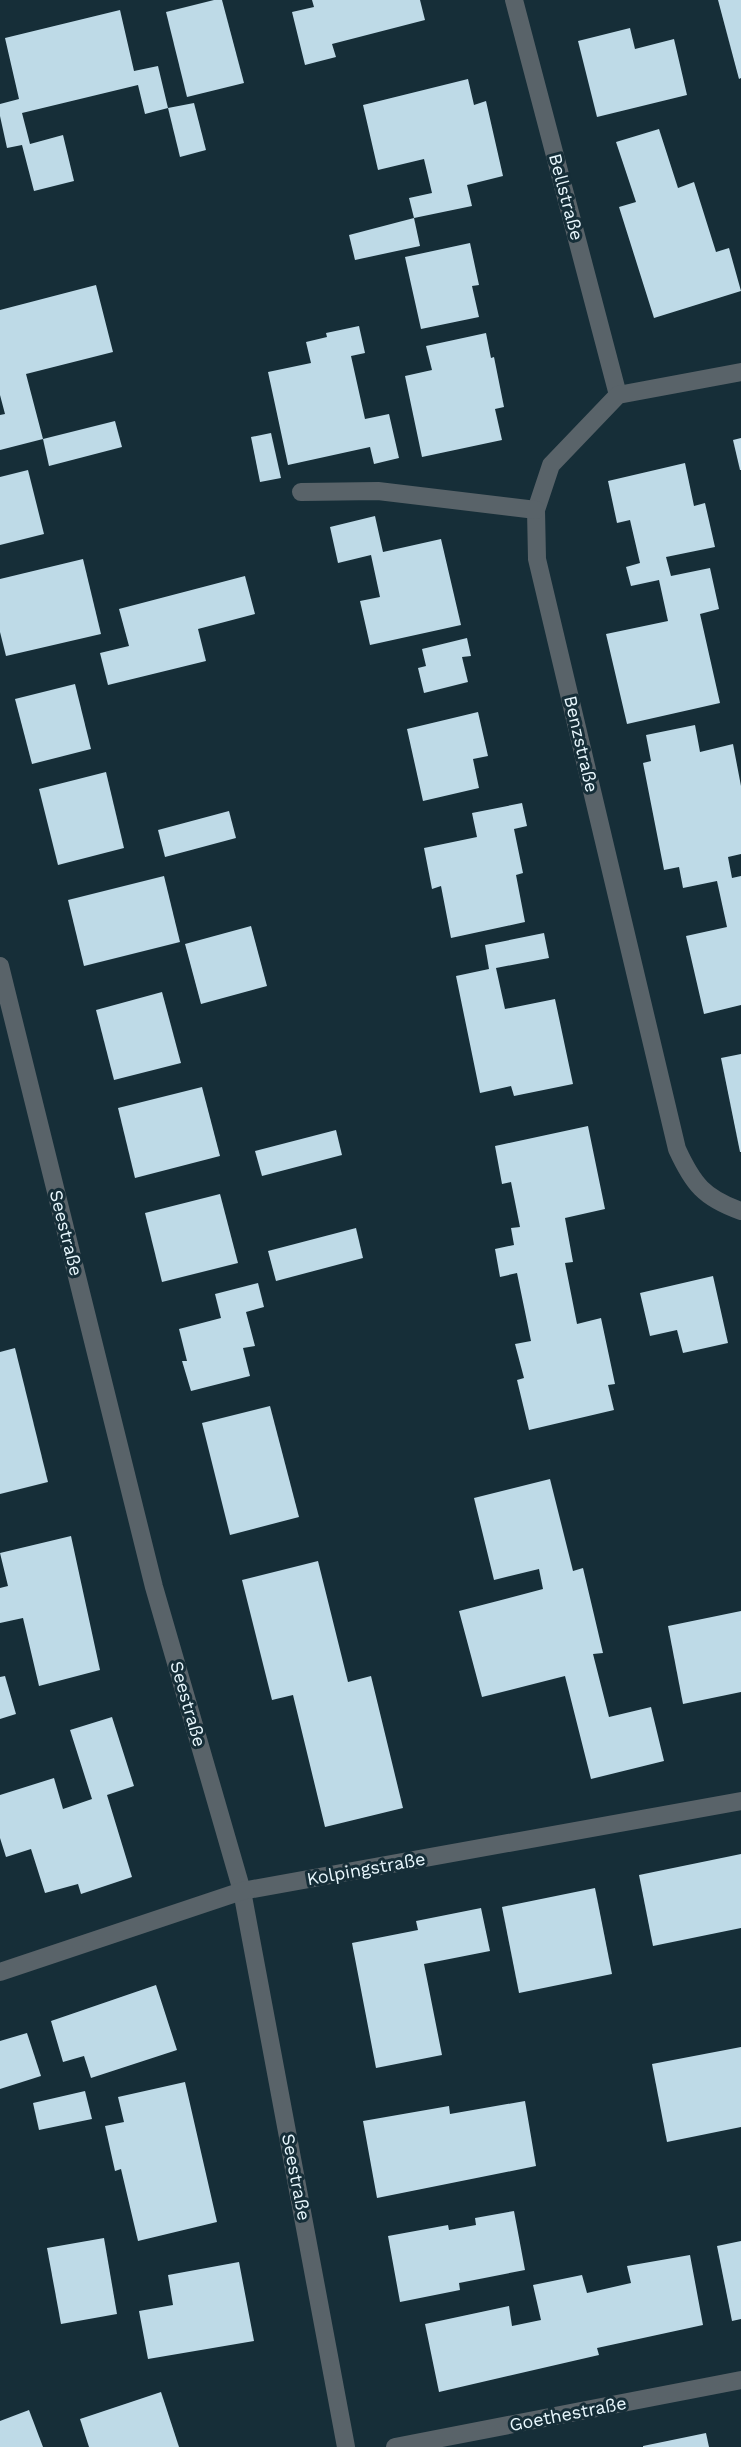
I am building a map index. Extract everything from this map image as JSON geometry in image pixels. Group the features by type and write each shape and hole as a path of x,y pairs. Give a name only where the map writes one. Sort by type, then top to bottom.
{"street":[{"name":"Bellstraße","path":"514,0 618,395"},
{"path":"618,395 741,372"},
{"name":"Benzstraße","path":"618,395 551,465 536,510 537,559 677,1149 691,1179 712,1197 741,1211"},
{"path":"301,492 378,491 536,510"},
{"name":"Seestraße","path":"0,966 154,1587 242,1891 346,2447"},
{"name":"Kolpingstraße","path":"0,1972 242,1891 741,1802"},
{"name":"Goethestraße","path":"395,2447 741,2380"}],"building":[{"path":"222,0 244,83 187,97 166,12"},
{"path":"312,0 420,0 425,20 332,44 336,57 305,65 292,12 314,7"},
{"path":"718,0 741,0 741,78 739,79"},
{"path":"120,10 134,71 158,66 168,108 145,114 138,85 22,113 30,144 63,135 74,181 34,191 22,145 7,148 0,116 0,104 19,99 5,38"},
{"path":"630,28 635,49 674,39 687,95 597,117 578,41"},
{"path":"468,79 474,105 486,101 503,176 467,185 472,206 414,218 409,198 432,193 424,159 378,170 363,105"},
{"path":"194,103 206,150 180,157 168,108"},
{"path":"659,129 678,188 694,182 716,252 729,248 741,291 654,318 619,207 636,202 616,142"},
{"path":"414,218 420,246 355,260 349,235"},
{"path":"470,243 479,285 472,286 479,317 421,329 405,257"},
{"path":"96,285 113,352 26,374 43,439 0,450 0,415 5,414 0,395 0,310"},
{"path":"359,326 365,353 351,356 365,419 389,414 399,458 374,464 370,447 288,465 268,372 311,363 306,342 327,337 326,333"},
{"path":"486,333 491,358 494,357 504,407 495,409 502,440 422,457 405,376 432,370 426,346"},
{"path":"115,421 122,447 49,466 43,439"},
{"path":"271,433 281,478 260,482 251,437"},
{"path":"741,438 741,470 740,470 733,440"},
{"path":"685,463 694,506 705,503 715,547 666,557 671,576 710,568 719,609 700,614 720,703 627,724 606,634 668,621 659,580 631,586 626,567 640,563 630,520 617,523 608,481"},
{"path":"28,470 44,534 0,545 0,477"},
{"path":"375,516 383,552 441,539 461,625 370,645 360,601 380,597 371,555 338,563 330,527"},
{"path":"83,559 101,634 6,656 0,632 0,579"},
{"path":"245,576 255,614 198,629 206,661 108,685 100,653 129,646 119,609"},
{"path":"467,638 471,656 462,657 468,682 424,693 418,668 426,666 422,649"},
{"path":"75,684 91,749 32,764 15,699"},
{"path":"478,712 488,756 473,759 479,788 423,801 407,729"},
{"path":"695,725 700,752 733,744 741,786 741,854 728,857 732,878 741,876 741,1005 704,1014 686,936 727,927 717,881 683,888 679,867 664,870 643,763 651,761 646,735"},
{"path":"106,772 124,848 58,865 39,789"},
{"path":"522,803 527,826 514,829 523,873 516,875 525,922 451,938 441,886 432,889 424,848 477,837 472,813"},
{"path":"229,811 236,838 165,857 158,830"},
{"path":"164,876 180,942 84,966 68,900"},
{"path":"251,926 267,986 201,1004 185,944"},
{"path":"544,933 549,958 496,968 505,1009 555,999 573,1084 514,1096 511,1086 480,1093 456,976 489,969 485,945"},
{"path":"162,992 181,1063 114,1080 96,1010"},
{"path":"741,1054 741,1152 740,1152 721,1058"},
{"path":"202,1087 220,1156 135,1178 118,1108"},
{"path":"588,1126 605,1209 565,1218 573,1262 565,1263 577,1324 601,1318 615,1384 608,1385 614,1410 529,1430 517,1380 524,1378 515,1344 531,1341 517,1273 500,1277 495,1249 514,1245 511,1228 520,1227 511,1182 502,1184 495,1146"},
{"path":"336,1130 342,1155 262,1176 255,1151"},
{"path":"220,1194 238,1263 162,1282 145,1213"},
{"path":"356,1228 363,1258 276,1281 268,1251"},
{"path":"713,1276 728,1343 683,1353 677,1330 650,1336 640,1293"},
{"path":"258,1283 264,1307 246,1312 255,1346 243,1348 250,1376 191,1391 182,1361 187,1361 179,1329 221,1318 215,1294"},
{"path":"15,1348 48,1482 0,1494 0,1352"},
{"path":"270,1406 299,1517 230,1535 202,1423"},
{"path":"550,1479 573,1571 583,1568 603,1653 593,1654 609,1717 651,1707 664,1761 591,1779 565,1676 482,1697 459,1611 543,1589 539,1569 494,1580 474,1498"},
{"path":"71,1536 100,1670 39,1686 23,1618 0,1623 0,1588 8,1586 0,1553"},
{"path":"318,1561 348,1682 371,1676 403,1808 325,1827 293,1695 272,1700 242,1580"},
{"path":"741,1611 741,1692 683,1704 668,1626"},
{"path":"5,1676 16,1714 0,1719 0,1677"},
{"path":"112,1717 134,1786 107,1795 132,1877 81,1894 78,1884 45,1893 31,1849 6,1857 0,1838 0,1795 54,1778 63,1809 92,1799 70,1730"},
{"path":"741,1854 741,1928 653,1946 639,1875"},
{"path":"595,1888 612,1974 519,1993 502,1907"},
{"path":"481,1908 490,1951 424,1964 442,2055 376,2068 352,1943 418,1930 416,1921"},
{"path":"156,1985 177,2050 91,2078 84,2056 63,2062 51,2021"},
{"path":"27,2033 41,2076 0,2089 0,2041"},
{"path":"741,2047 741,2127 667,2142 652,2064"},
{"path":"185,2082 217,2222 138,2241 121,2169 115,2171 105,2126 124,2122 118,2097"},
{"path":"85,2091 92,2119 39,2130 33,2103"},
{"path":"525,2101 536,2166 377,2198 363,2121 449,2106 450,2114"},
{"path":"514,2211 525,2270 459,2283 460,2290 400,2302 388,2236 448,2225 449,2230 476,2225 475,2218"},
{"path":"104,2238 117,2314 61,2324 47,2248"},
{"path":"741,2241 741,2319 732,2321 717,2246"},
{"path":"690,2255 703,2325 597,2348 599,2355 439,2392 425,2324 509,2306 512,2326 541,2320 533,2285 582,2275 587,2293 631,2283 627,2266"},
{"path":"239,2262 254,2341 148,2359 139,2311 173,2305 168,2275"},
{"path":"161,2392 179,2447 89,2447 80,2419"},
{"path":"29,2410 43,2447 0,2447 0,2421"},
{"path":"706,2433 709,2447 643,2447 643,2446"}]}
